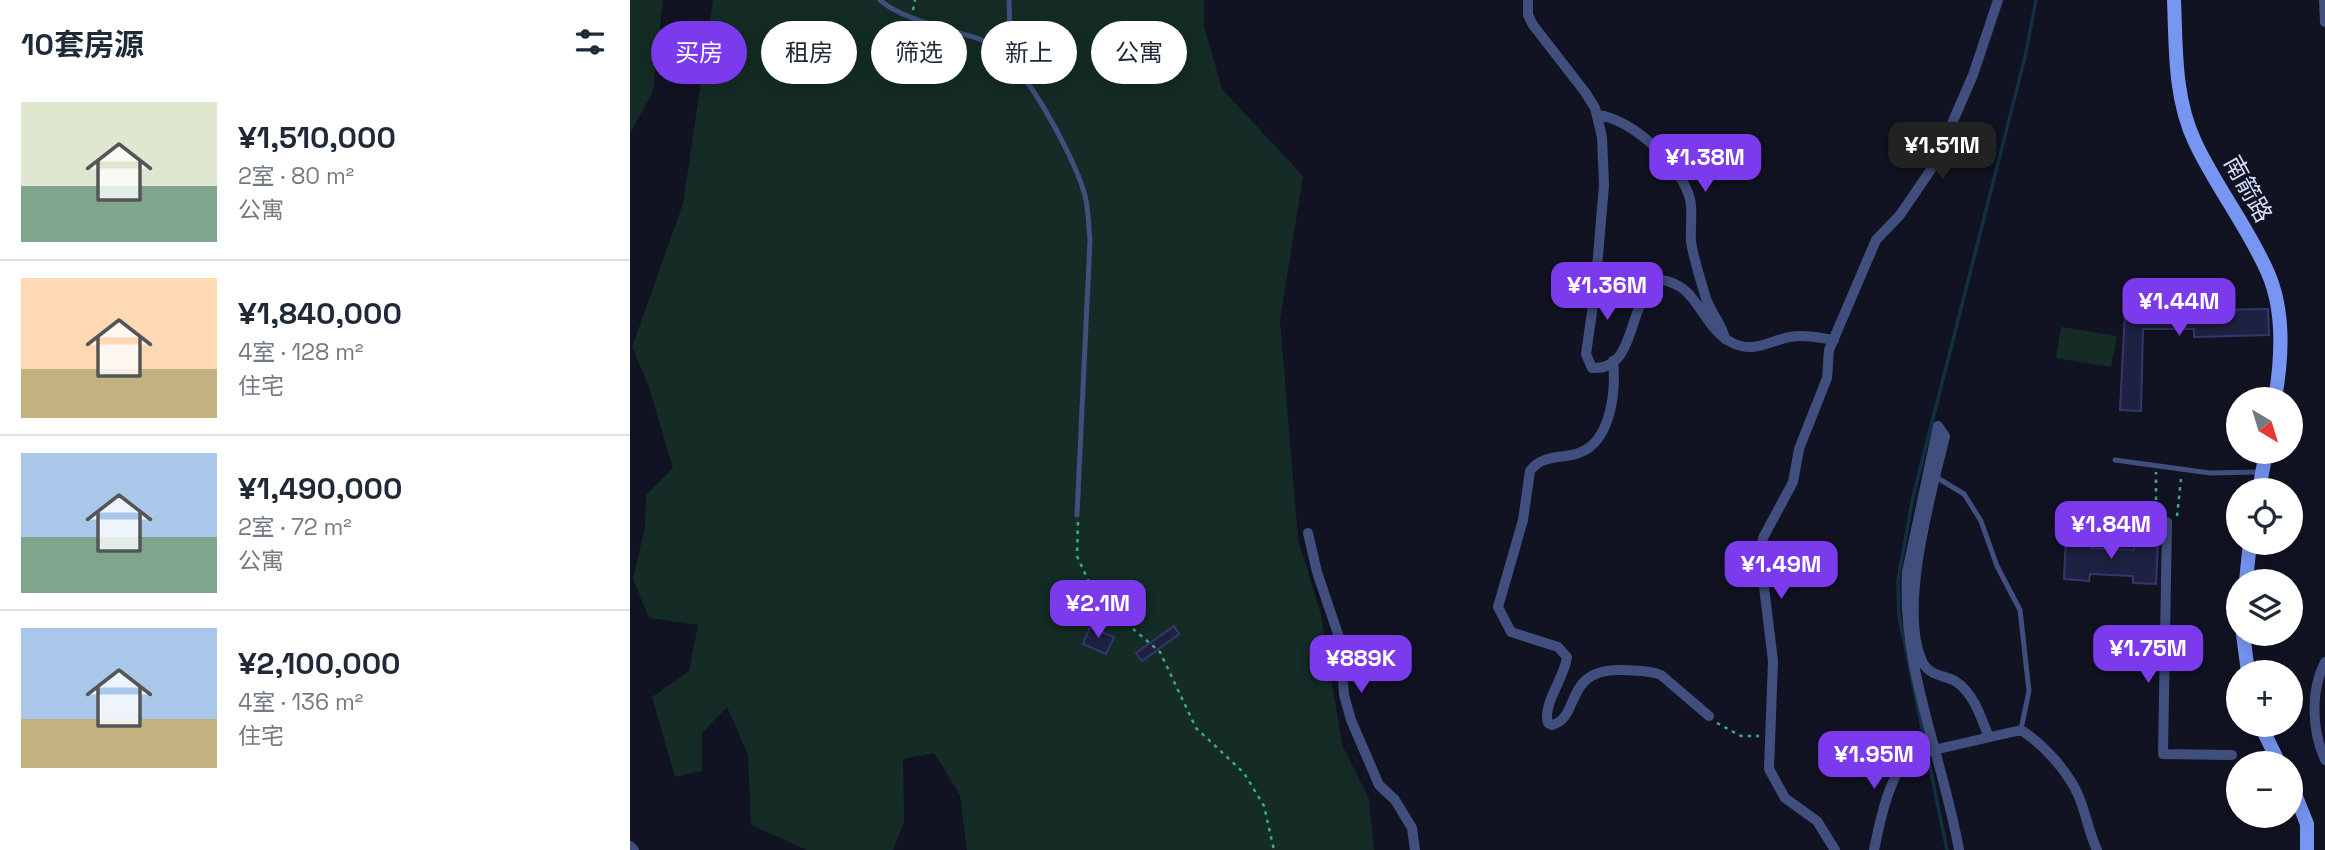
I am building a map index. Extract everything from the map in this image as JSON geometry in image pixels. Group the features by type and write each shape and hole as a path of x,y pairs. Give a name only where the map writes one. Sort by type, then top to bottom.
{"street":[{"path":"1528,0 1528,15 1533,25 1586,92 1597,115 1605,162 1595,290 1586,354 1592,368 1599,369 1613,361 1628,344 1643,293 1659,279 1670,280 1689,293 1725,339 1737,346 1755,349 1788,337 1833,340"},
{"path":"1835,850 1817,821 1785,798 1773,782 1769,769 1772,648 1759,554 1763,537 1793,482 1799,449 1827,378 1833,340 1875,240 1900,215 1940,153 1973,75 1998,0"},
{"name":"南箭路","path":"2174,0 2178,79 2194,141 2269,275 2276,300 2280,327 2278,387"},
{"path":"2324,0 2325,22"},
{"path":"1597,115 1605,116 1637,132 1656,147 1683,183 1690,200 1691,243 1706,300 1723,326 1725,339"},
{"path":"1613,361 1609,416 1600,433 1583,451 1548,458 1530,471 1523,520 1498,600 1501,616 1511,632 1565,652 1566,668 1546,714 1548,723 1552,725 1560,720 1587,678 1598,670 1652,671 1661,674 1709,716"},
{"path":"1959,850 1925,711 1910,637 1906,594 1908,572 1938,426 1945,436 1915,574 1916,631 1924,664 1937,676 1954,680 1963,687 1988,735"},
{"path":"2262,478 2264,464"},
{"path":"2167,522 2163,754 2226,755"},
{"path":"1308,533 1317,572 1340,640 1345,695 1351,720 1379,785 1395,800 1412,828 1415,850"},
{"path":"2325,662 2319,675 2314,706 2325,760"},
{"path":"1874,850 1880,822 1898,768 1912,756 1988,735 2021,730 2031,736 2069,778 2079,796 2097,850"},
{"path":"2303,814 2307,824 2306,850"},
{"path":"630,846 634,850"}],"lane":[{"path":"880,0 900,12 981,40"},
{"path":"1009,0 1010,21"},
{"path":"1026,84 1045,108 1079,176 1086,196 1090,240 1077,515"},
{"path":"2115,460 2210,473 2263,472"},
{"path":"1936,477 1964,494 1971,505 1981,521 1997,566 2020,610 2029,691 2021,730"}],"path":[{"path":"2153,516 2157,466"},
{"path":"2179,515 2182,469"},
{"path":"1077,515 1077,556 1088,580 1104,604 1160,652 1196,728 1244,773 1264,806 1274,850"},
{"path":"1709,716 1741,736 1771,737"}],"green space":[{"path":"630,0 663,0 661,21 651,21 653,91 630,134"},
{"path":"713,0 1204,0 1204,26 1222,89 1303,176 1280,320 1298,539 1321,615 1342,745 1369,799 1374,850 967,850 960,795 934,753 903,759 904,822 893,850 807,850 751,825 748,755 727,707 702,733 702,771 675,777 652,697 689,671 698,625 649,618 633,579 645,527 646,495 673,468 648,384 632,347 683,204 701,84 747,84 747,21 710,21"},
{"path":"2061,327 2117,336 2111,367 2056,358"}],"building":[{"path":"2268,309 2269,335 2194,337 2194,329 2143,329 2141,411 2120,410 2125,311"},
{"path":"2066,537 2091,539 2091,548 2134,550 2135,540 2158,542 2156,584 2133,583 2133,576 2090,574 2089,581 2064,579"},
{"path":"1174,626 1179,634 1142,661 1136,653"},
{"path":"1090,627 1114,637 1106,654 1083,644"}],"waterway":[{"path":"1947,850 1899,616 1898,580 1913,497 2025,57 2036,0"}]}
